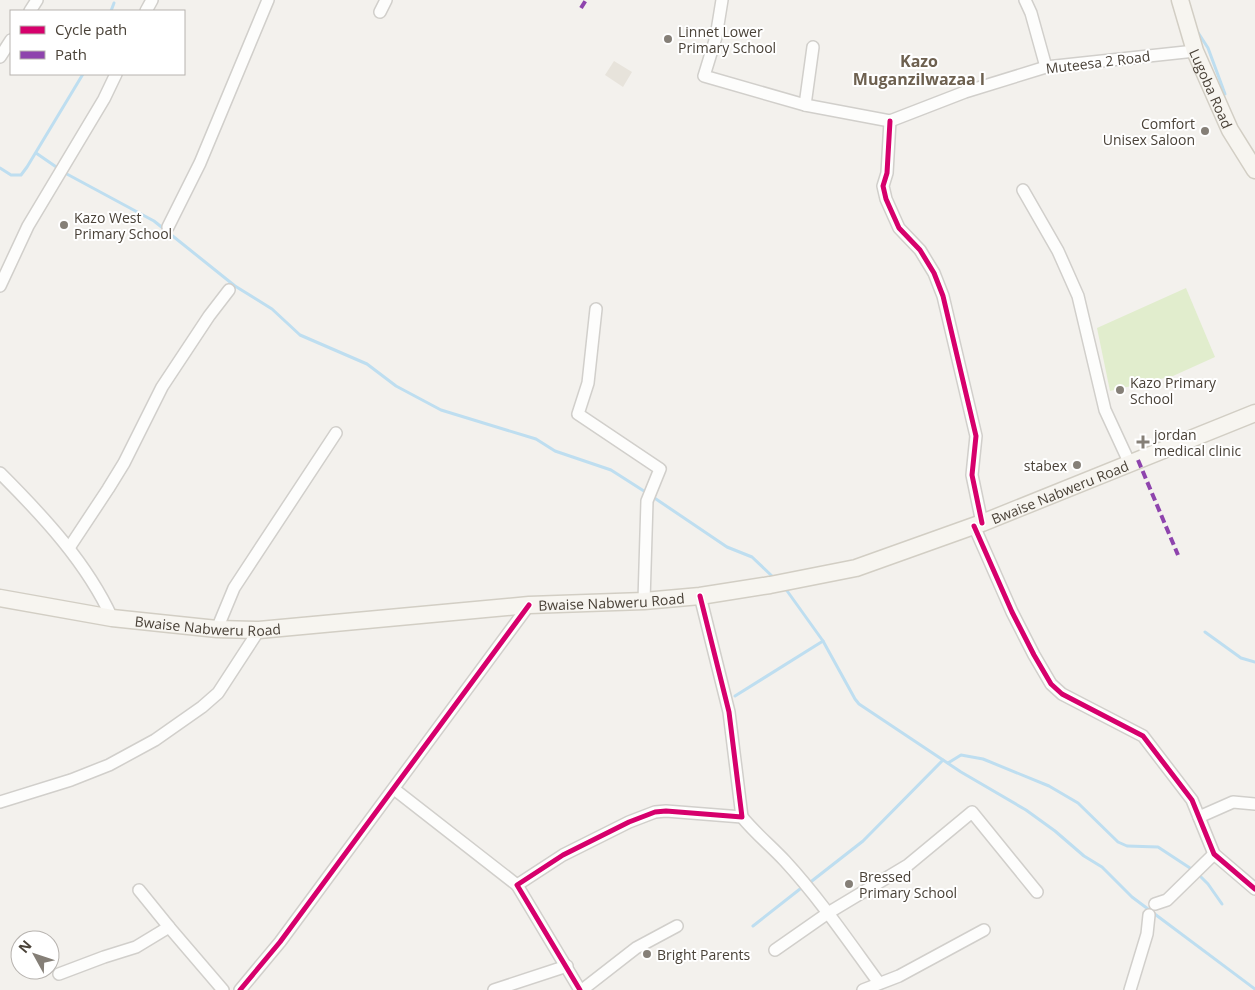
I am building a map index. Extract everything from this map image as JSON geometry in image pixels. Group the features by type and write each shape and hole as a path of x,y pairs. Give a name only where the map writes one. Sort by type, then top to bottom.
{"main road":[{"name":"Lugoba Road","path":"1180,0 1195,51 1230,130 1255,170"},
{"name":"Bwaise Nabweru Road","path":"0,598 112,618 217,629 259,630 529,605 644,601 700,596 770,585 856,568 978,525 1255,413"}],"street":[{"path":"168,227 200,163 268,0"},
{"path":"380,12 386,0"},
{"path":"722,0 716,36 704,76 804,105 890,121 887,173 883,186 886,199 898,228 925,257 943,296 976,436 972,476 978,525 1012,612 1051,684 1062,694 1142,736 1192,800 1214,854 1255,889"},
{"path":"1025,0 1031,14 1046,67"},
{"path":"0,57 10,42"},
{"path":"804,105 813,47"},
{"name":"Muteesa 2 Road","path":"890,121 965,92 1046,67 1195,51"},
{"path":"0,286 28,226 104,99 116,75"},
{"path":"1023,190 1058,251 1078,296 1105,410 1130,464"},
{"path":"69,548 124,463 162,387 203,324 230,290"},
{"path":"596,309 588,382 578,414 660,469 647,501 644,601"},
{"path":"217,629 234,588 336,433"},
{"path":"0,473 69,548 104,601 112,618"},
{"path":"700,596 729,712 742,816 752,829 784,860 828,913 879,984"},
{"path":"240,990 280,942 529,605"},
{"path":"0,802 71,780 109,765 155,740 202,707 218,693 259,630"},
{"path":"394,790 517,885 581,990 636,948 677,926"},
{"path":"1199,817 1232,802 1255,804"},
{"path":"517,885 563,855 629,822 655,812 666,811 742,816"},
{"path":"775,950 828,913 908,865 972,812 1037,892"},
{"path":"1155,904 1166,900 1214,854"},
{"path":"139,890 223,990"},
{"path":"1130,990 1147,934 1148,915"},
{"path":"60,973 136,947 169,927"},
{"path":"863,990 899,976 984,930"},
{"path":"494,990 567,966"}],"shaded area":[{"path":"614,61 632,72 623,87 605,75"}],"green space":[{"path":"1186,288 1215,357 1173,376 1110,391 1097,328"}],"waterway":[{"path":"111,10 114,3"},
{"path":"1197,31 1208,48 1225,94"},
{"path":"0,168 11,175 21,175 82,75"},
{"path":"36,153 65,173 154,221 235,286 272,309 300,335 367,364 396,386 441,410 536,439 555,451 611,470 647,493"},
{"path":"653,497 727,547 752,557 773,577"},
{"path":"785,588 823,641 859,704 961,772 1026,810 1055,831 1084,856 1102,867 1132,897 1255,989"},
{"path":"1205,632 1241,658 1255,662"},
{"path":"735,696 823,641"},
{"path":"948,763 961,755 983,759 1049,786 1078,803 1118,842 1127,846 1158,847 1193,870"},
{"path":"808,884 863,841 943,760"},
{"path":"1198,874 1208,884 1222,904"},
{"path":"753,926 800,889"}],"marked path":[{"path":"581,8 586,0"},
{"path":"1138,460 1178,555"}],"cycle path":[{"path":"890,121 887,173 883,186 886,199 899,228 920,250 934,273 943,296 976,436 972,475 982,523"},
{"path":"974,526 1012,612 1051,684 1062,694 1143,736 1192,800 1214,854 1255,889"},
{"path":"580,990 517,885 563,855 629,822 655,812 666,811 742,817 729,712 700,596"},
{"path":"240,990 280,942 529,605"}],"place":[{"name":"Linnet Lower Primary School","path":"668,39"},
{"name":"Comfort Unisex Saloon","path":"1205,131"},
{"name":"Kazo West Primary School","path":"64,225"},
{"name":"Kazo Primary School","path":"1120,390"},
{"name":"jordan medical clinic","path":"1143,442"},
{"name":"stabex","path":"1077,465"},
{"name":"Bressed Primary School","path":"849,884"},
{"name":"Bright Parents","path":"647,954"}],"district":[{"name":"Kazo Muganzilwazaa I","path":"919,70"}]}
